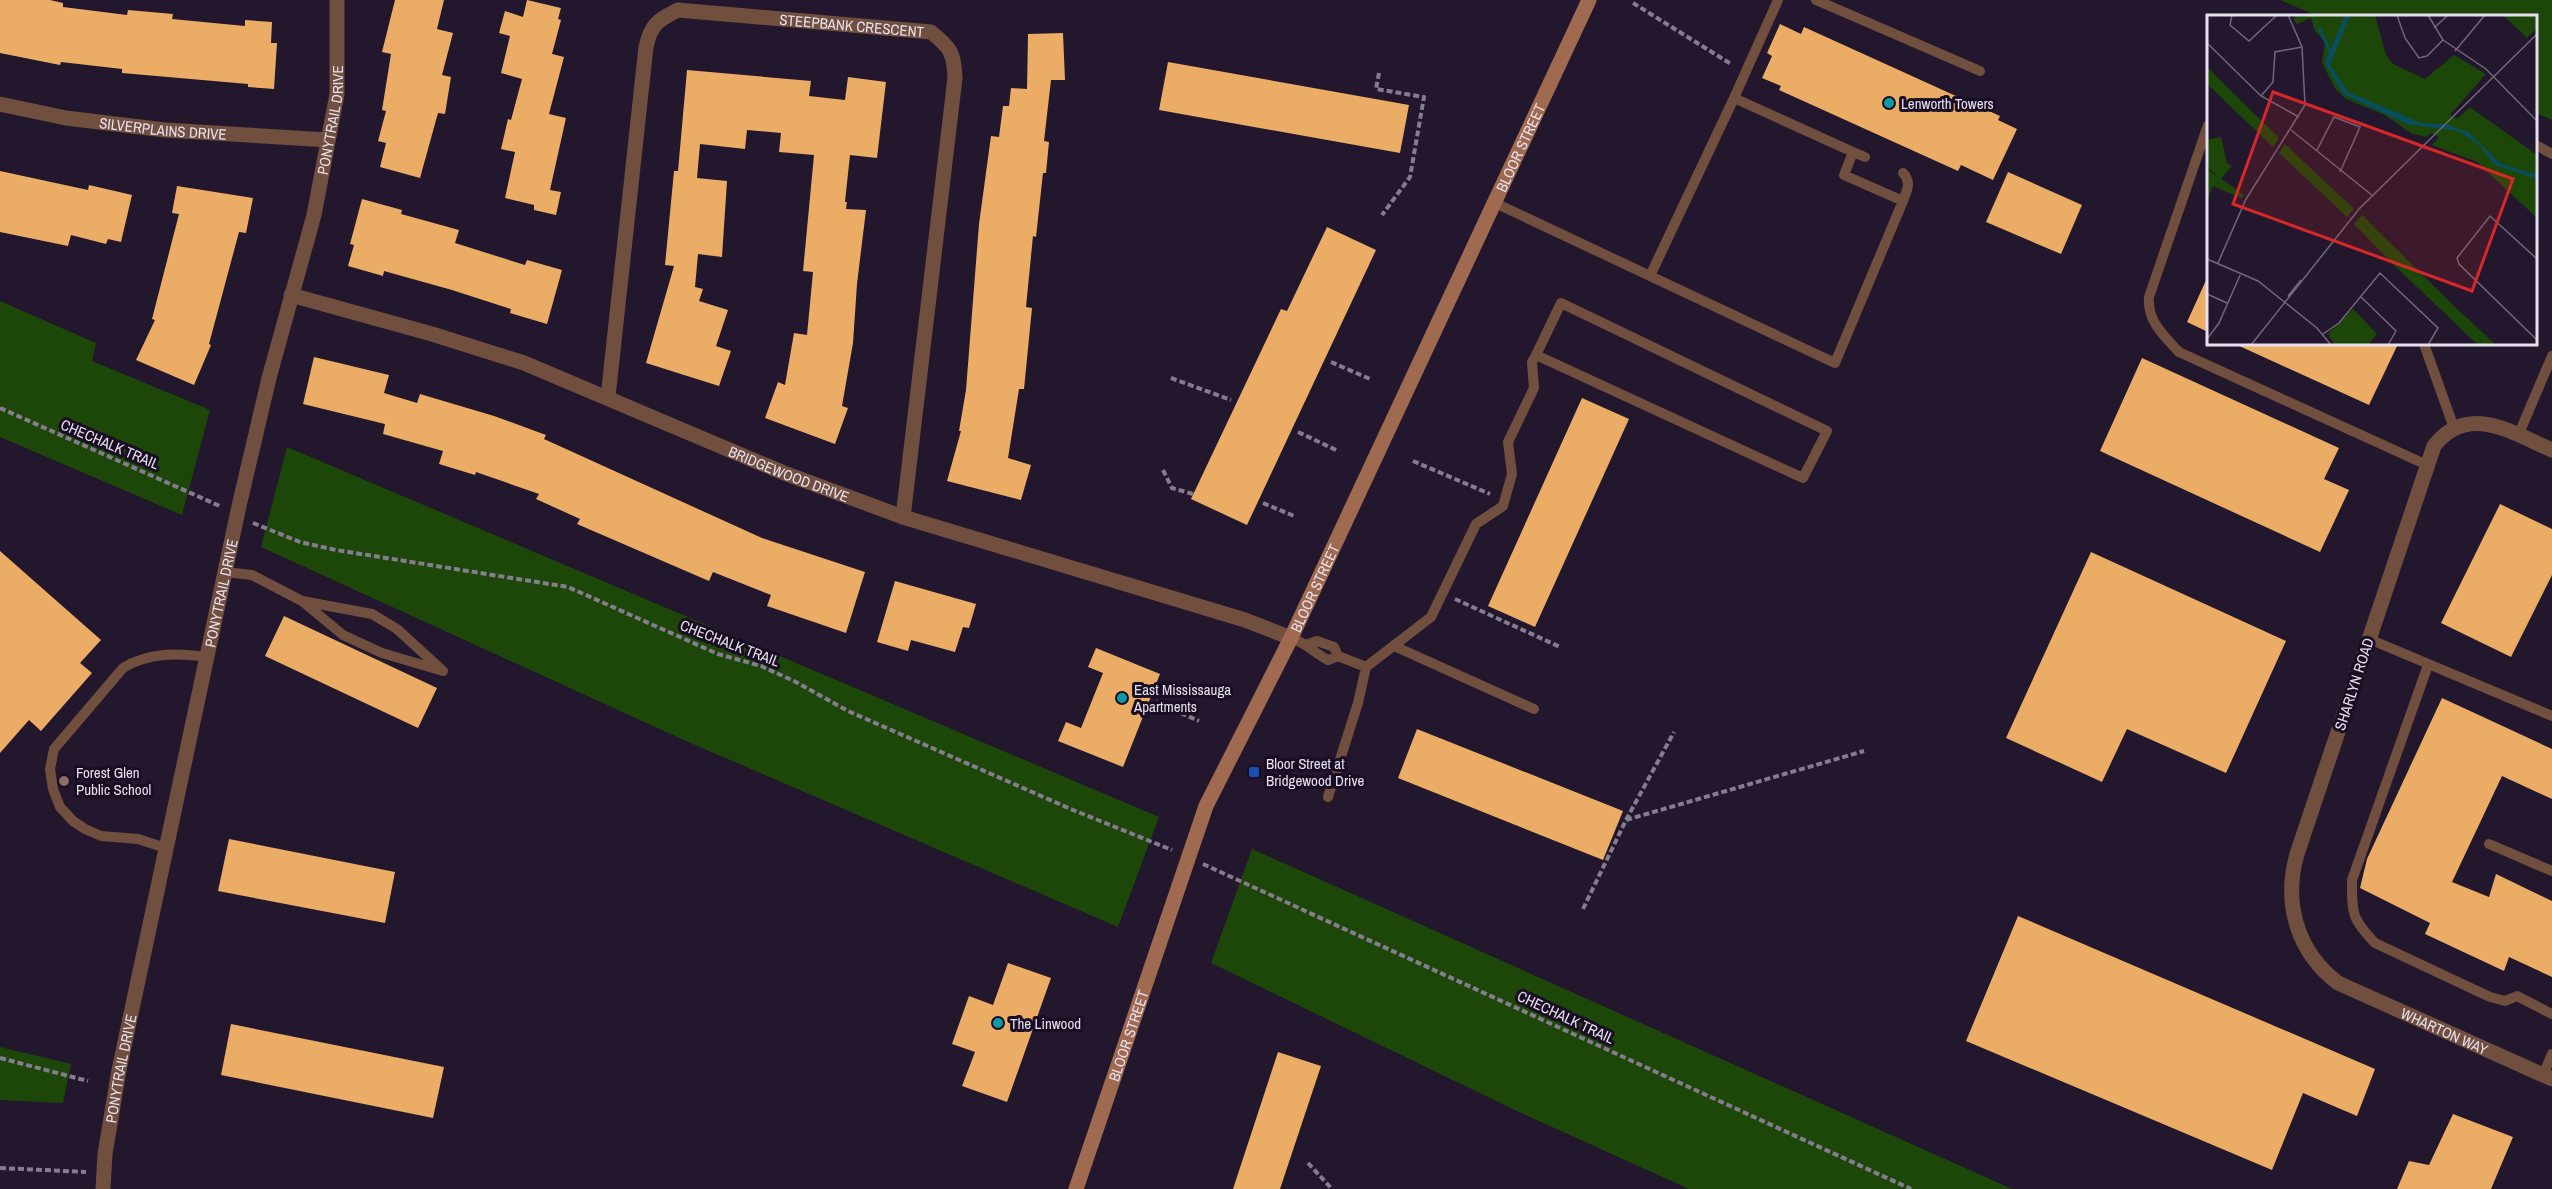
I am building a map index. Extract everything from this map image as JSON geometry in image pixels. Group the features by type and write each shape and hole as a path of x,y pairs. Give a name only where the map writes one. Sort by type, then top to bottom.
{"main road":[{"name":"BLOOR STREET","path":"1076,1189 1206,806 1291,638 1589,0"}],"street":[{"name":"PONYTRAIL DRIVE","path":"103,1189 113,1101 225,572 269,378 314,215 337,94 337,0"},
{"name":"STEEPBANK CRESCENT","path":"608,397 646,47 648,35 657,20 678,10 931,32 948,45 954,59 955,78 903,518"},
{"name":"SILVERPLAINS DRIVE","path":"0,104 66,118 154,129 328,140"},
{"name":"BRIDGEWOOD DRIVE","path":"291,295 432,334 524,363 784,473 903,518 1233,616 1291,638"},
{"path":"2454,428 2472,423 2498,427 2552,450"},
{"name":"SHARLYN ROAD","path":"2338,982 2324,972 2302,941 2294,917 2292,879 2297,854 2434,446 2454,428"},
{"name":"WHARTON WAY","path":"2338,982 2547,1077"}],"lane":[{"path":"1650,276 1778,0"},
{"path":"1816,0 1980,71"},
{"path":"1734,98 1865,157"},
{"path":"2207,128 2149,297 2150,316 2159,331 2180,352 2427,465"},
{"path":"2537,146 2552,154"},
{"path":"1853,152 1844,175 1903,201"},
{"path":"1495,203 1835,363 1909,187 1908,178 1903,173"},
{"path":"1328,797 1358,703 1366,667 1431,616 1476,525 1503,506 1512,474 1508,442 1534,388 1532,362 1561,303 1827,431 1803,478 1536,355"},
{"path":"2424,345 2454,428"},
{"path":"2518,436 2552,356"},
{"path":"225,572 252,575 302,601 343,635 382,653 443,671 397,629 372,614 302,601"},
{"path":"1291,638 1308,644 1312,652 1328,660 1338,656 1366,667"},
{"path":"2369,639 2552,716"},
{"path":"1394,645 1534,709"},
{"path":"166,848 138,839 101,836 73,821 60,807 53,789 50,769 54,749 123,668 135,661 178,654 207,657"},
{"path":"2428,664 2352,880 2352,913 2375,943 2490,997 2505,1001 2517,996 2552,1014"},
{"path":"2489,844 2552,871"},
{"path":"2547,1077 2552,1054"}],"path":[{"path":"1633,3 1745,73"},
{"path":"1379,73 1376,88 1424,97 1410,177 1382,215"},
{"path":"1331,362 1370,378"},
{"path":"1171,378 1231,400"},
{"name":"CHECHALK TRAIL","path":"0,408 210,501"},
{"path":"1298,432 1336,450"},
{"path":"1413,461 1504,500"},
{"path":"1163,470 1172,488 1193,494"},
{"path":"1263,503 1294,516"},
{"name":"CHECHALK TRAIL","path":"264,528 300,542 336,550 568,587 718,654 761,666 859,716 1073,810 1166,848"},
{"path":"1443,594 1560,647"},
{"path":"1156,702 1199,720"},
{"path":"1583,909 1626,820 1674,732"},
{"path":"1626,820 1864,751"},
{"name":"CHECHALK TRAIL","path":"1210,868 1911,1189"},
{"path":"0,1058 88,1081"},
{"path":"1308,1163 1332,1189"},
{"path":"0,1168 104,1173"}],"green space":[{"path":"2280,0 2552,0 2552,120 2537,113 2537,15 2315,15"},
{"path":"0,301 96,343 92,361 210,410 182,515 0,437"},
{"path":"287,447 1159,817 1118,927 686,741 261,547"},
{"path":"1252,849 2012,1189 1689,1189 1521,1113 1211,963"},
{"path":"0,1047 71,1064 63,1103 0,1100"}],"building":[{"path":"0,0 50,0 63,3 63,7 127,15 128,10 173,14 172,19 245,26 245,20 272,22 271,43 277,43 274,89 248,87 248,84 122,73 122,69 61,62 60,65 0,53"},
{"path":"395,0 444,0 437,29 453,33 442,75 451,77 445,114 438,113 420,178 380,167 386,143 378,141 386,111 382,110 391,54 382,52"},
{"path":"527,0 561,8 558,19 561,20 552,54 564,57 549,114 566,118 550,190 561,192 556,215 534,210 534,205 505,198 515,152 501,149 508,119 511,120 522,79 501,73 510,36 499,33 505,11 523,17"},
{"name":"Lenworth Towers","path":"1780,24 1801,34 1804,27 2000,116 1998,120 2017,129 1993,180 1961,165 1958,171 1779,90 1781,86 1762,78 1772,56 1767,53"},
{"path":"1063,33 1065,80 1051,80 1044,141 1049,142 1046,173 1043,173 1036,237 1033,236 1026,307 1032,308 1024,389 1019,389 1008,458 1031,465 1021,500 947,481 961,431 959,431 966,390 979,224 991,136 999,137 1003,106 1009,106 1011,88 1027,89 1028,34"},
{"path":"1168,62 1409,105 1400,153 1159,110"},
{"path":"687,70 811,81 809,96 845,100 848,77 886,82 877,158 850,155 846,209 866,210 853,343 842,406 848,408 835,444 765,418 778,382 785,385 794,333 807,335 813,272 803,271 814,155 779,152 781,133 747,130 745,149 700,144 697,178 727,181 722,257 698,254 695,287 703,289 699,301 728,310 716,346 731,351 719,386 646,363 674,266 665,265 674,171 678,171"},
{"path":"0,171 88,190 89,185 132,195 121,242 108,239 106,244 71,235 68,246 0,232"},
{"path":"2008,172 2082,205 2061,254 1986,222"},
{"path":"177,186 253,198 246,233 239,232 209,344 211,345 194,385 136,360 155,320 152,319 179,214 172,213"},
{"path":"362,199 402,210 401,214 459,230 455,243 525,265 527,260 562,270 547,324 510,313 511,309 452,290 384,271 383,276 348,266 354,245 350,244"},
{"path":"1327,227 1376,250 1247,525 1191,499 1281,309 1287,311"},
{"path":"2207,278 2207,332 2187,322"},
{"path":"2237,345 2398,345 2369,405"},
{"path":"314,357 389,375 384,393 417,403 420,394 494,416 546,435 544,439 762,538 865,572 846,633 767,606 771,595 713,572 709,581 577,524 580,519 536,499 539,494 476,472 475,475 439,464 443,451 383,434 385,424 303,404"},
{"path":"2142,358 2339,448 2324,479 2349,490 2320,552 2100,451"},
{"path":"1582,398 1629,419 1535,627 1488,606"},
{"path":"2500,504 2552,529 2552,575 2511,657 2441,623"},
{"path":"0,551 101,640 80,663 92,673 41,731 29,720 0,753"},
{"path":"2091,552 2286,641 2226,773 2127,729 2102,782 2006,738"},
{"path":"895,581 976,604 969,628 963,627 955,652 911,640 908,651 877,642"},
{"path":"284,616 437,688 418,728 265,656"},
{"name":"East Mississauga Apartments","path":"1096,648 1160,674 1123,767 1058,741 1066,722 1081,728 1103,673 1088,667"},
{"path":"2442,698 2552,749 2552,799 2502,776 2452,882 2489,897 2496,874 2552,901 2552,977 2509,957 2504,971 2425,934 2430,923 2360,888 2367,859"},
{"path":"1417,729 1623,811 1603,860 1398,778"},
{"path":"229,839 395,872 385,923 218,891"},
{"path":"2018,916 2375,1069 2357,1116 2303,1093 2272,1170 1966,1041"},
{"name":"The Linwood","path":"1008,963 1051,978 1007,1102 962,1086 975,1052 952,1044 969,996 993,1005"},
{"path":"231,1024 444,1067 433,1118 221,1075"},
{"path":"1278,1052 1321,1066 1280,1189 1233,1189"},
{"path":"2453,1114 2513,1137 2491,1189 2397,1189 2409,1161 2429,1165"}],"place":[{"name":"Lenworth Towers","path":"1889,103"},
{"name":"East Mississauga Apartments","path":"1122,698"},
{"name":"Bloor Street at Bridgewood Drive","path":"1254,772"},
{"name":"Forest Glen Public School","path":"64,781"},
{"name":"The Linwood","path":"998,1023"}]}
